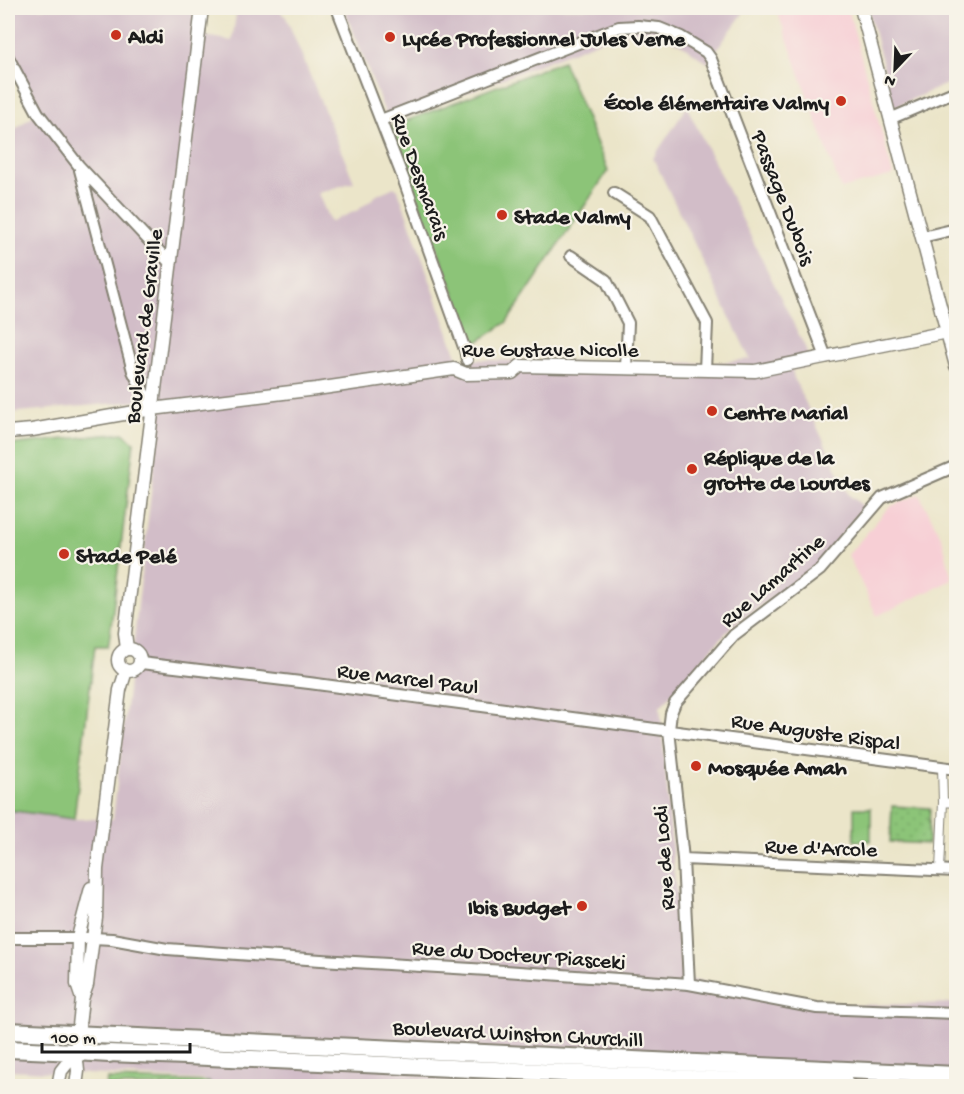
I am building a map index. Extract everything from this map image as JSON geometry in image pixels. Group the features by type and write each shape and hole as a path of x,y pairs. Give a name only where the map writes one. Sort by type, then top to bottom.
{"main road":[{"name":"Boulevard Winston Churchill","path":"8,1031 957,1075"},
{"name":"Boulevard Winston Churchill","path":"8,1049 848,1086"}],"street":[{"name":"Boulevard de Graville","path":"127,649 125,633 202,8"},
{"name":"Rue Desmarais","path":"337,8 438,274 467,360"},
{"path":"861,8 922,237 952,332 957,366"},
{"name":"Passage Dubois","path":"381,120 619,27 659,28 681,37 706,52 714,66 826,357"},
{"path":"8,57 38,113 79,166 170,263"},
{"path":"892,118 957,91"},
{"path":"79,166 133,372 152,410"},
{"path":"614,193 650,216 707,323 705,370"},
{"path":"922,237 957,229"},
{"path":"571,256 606,280 628,323 626,368"},
{"name":"Rue Gustave Nicolle","path":"8,432 450,370 466,374 512,373 520,366 755,371 952,332"},
{"name":"Rue Lamartine","path":"669,730 675,703 734,635 820,570 882,498 957,466"},
{"path":"127,649 138,652 141,663 137,669 126,671 120,667 118,660 121,653 127,649"},
{"name":"Rue Marcel Paul","path":"141,663 669,730"},
{"path":"76,1086 78,1071 76,1052 82,999 87,985 96,918 97,869 120,690 126,671"},
{"name":"Rue Auguste Rispal","path":"669,730 957,769"},
{"name":"Rue de Lodi","path":"669,730 683,859 689,984"},
{"path":"940,870 942,767"},
{"path":"943,802 957,803"},
{"name":"Rue d'Arcole","path":"683,859 957,871"},
{"path":"82,999 77,984 78,937 97,869"},
{"name":"Rue du Docteur Piasceki","path":"8,938 112,939 167,949 689,984 817,1008 957,1013"},
{"path":"58,1086 61,1071 76,1052"}],"shaded area":[{"path":"8,8 196,8 194,34 232,41 237,8 275,8 286,17 354,182 318,193 330,222 358,210 377,195 394,187 398,190 458,359 715,363 750,359 653,158 687,107 805,347 811,366 792,370 794,378 849,495 864,507 817,565 731,627 660,707 683,978 815,1006 956,1003 956,1086 206,1086 205,1080 8,1070 8,810 74,819 113,819 162,399 8,413 8,134 41,110 8,47"},
{"path":"344,8 747,8 707,63 684,46 660,35 630,33 602,40 389,123"},
{"name":"École élémentaire Valmy","path":"776,8 848,8 893,175 841,189"},
{"path":"868,8 956,8 956,80 894,107"},
{"path":"919,494 942,538 952,580 877,616 848,555 889,507"}],"green space":[{"name":"Stade Valmy","path":"563,61 608,171 507,322 474,344 390,127"},
{"name":"Stade Pelé","path":"123,433 134,442 109,642 108,646 95,646 74,819 8,810 8,445"},
{"path":"892,806 930,808 928,844 890,842"},
{"path":"854,808 871,808 871,841 854,841"},
{"path":"107,1079 210,1082 210,1086 106,1086"}],"place":[{"name":"Aldi","path":"116,35"},
{"name":"Lycée Professionnel Jules Verne","path":"390,37"},
{"name":"École élémentaire Valmy","path":"841,101"},
{"name":"Stade Valmy","path":"502,215"},
{"name":"Centre Marial","path":"712,411"},
{"name":"Réplique de la grotte de Lourdes","path":"692,469"},
{"name":"Stade Pelé","path":"64,554"},
{"name":"Mosquée Amah","path":"696,766"},
{"name":"Ibis Budget","path":"582,906"}]}
